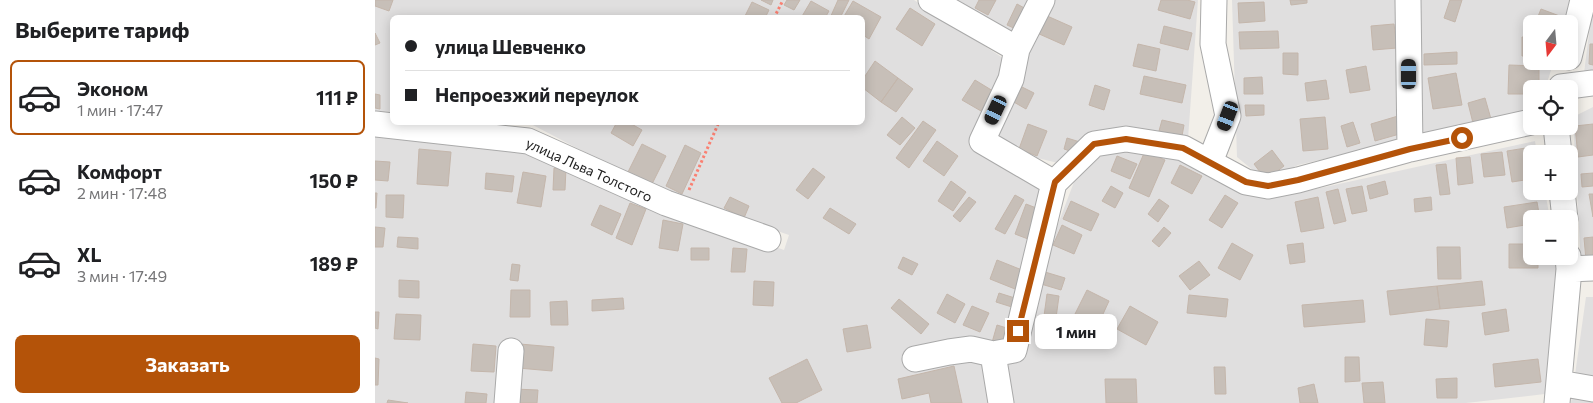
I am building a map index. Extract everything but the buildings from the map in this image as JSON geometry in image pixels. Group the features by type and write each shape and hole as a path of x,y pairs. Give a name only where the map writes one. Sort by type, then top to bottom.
{"street":[{"path":"931,0 1017,49"},
{"path":"1043,0 1017,49 1011,79 982,141 1055,182"},
{"path":"1210,162 1228,116 1213,44 1214,0"},
{"path":"1409,0 1410,149"},
{"path":"1578,20 1583,0"},
{"path":"1578,85 1593,83"},
{"name":"улица Льва Толстого","path":"375,124 527,141 681,208 768,239"},
{"path":"915,359 949,352 971,350 993,354 1013,350 1055,182 1094,144 1126,139 1183,148 1246,182 1268,186 1298,180 1410,149 1523,124"},
{"path":"1577,265 1556,398 1593,389"},
{"path":"507,403 511,351"},
{"path":"993,354 1001,403"}],"path":[{"path":"775,15 783,0"},
{"path":"681,208 718,125"}],"shaded area":[{"path":"375,0 914,0 1009,62 1002,84 969,146 1049,188 1005,360 1015,363 1039,274 1074,182 1103,154 1147,147 1196,166 1233,190 1267,196 1293,194 1535,141 1536,145 1523,145 1523,200 1547,200 1548,210 1523,210 1523,265 1560,265 1561,271 1545,394 1466,403 375,403 375,136 526,150 666,209 784,250 789,235 659,191 533,125 865,125 865,15 390,15 390,112 375,111"},
{"path":"950,0 1036,0 1018,38"},
{"path":"1051,0 1198,0 1188,139 1058,163 1021,154 991,137"},
{"path":"1232,0 1573,0 1569,15 1523,15 1523,70 1551,70 1548,80 1523,80 1523,113 1298,165 1266,181 1237,157"},
{"path":"1593,11 1593,72 1584,73 1590,26"},
{"path":"1593,107 1593,265 1581,265 1577,200 1578,145 1575,145 1574,135 1578,135 1578,114"},
{"path":"1586,297 1593,297 1593,403 1571,403"}],"route":[{"path":"1018,331 1055,182 1094,144 1126,139 1183,148 1246,182 1268,186 1298,180 1410,149 1462,138"}]}
